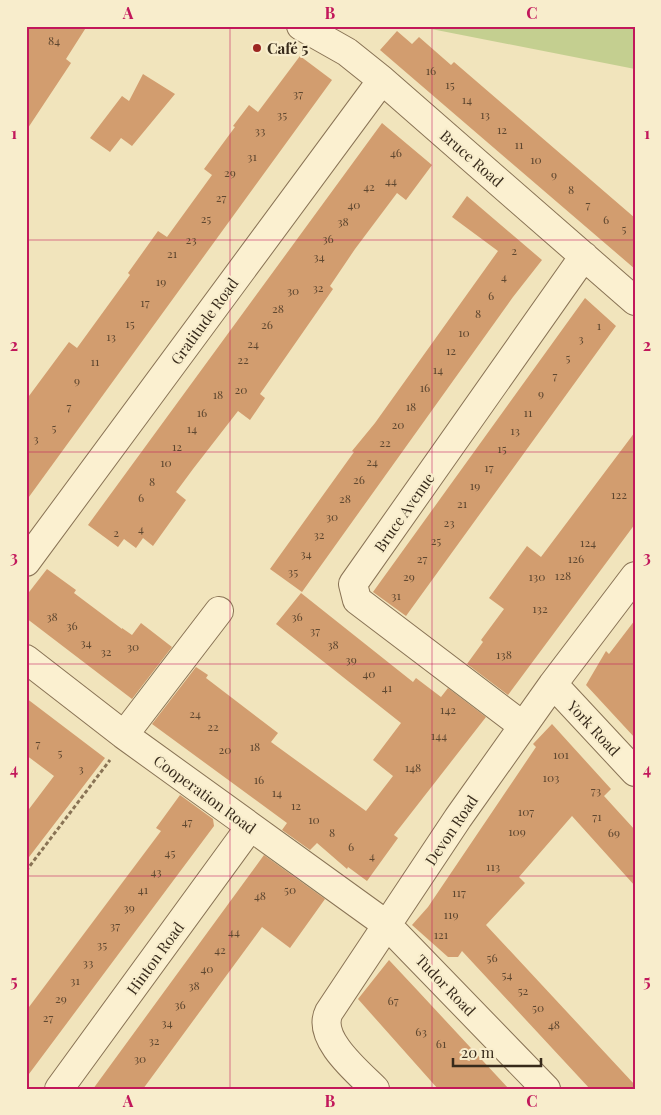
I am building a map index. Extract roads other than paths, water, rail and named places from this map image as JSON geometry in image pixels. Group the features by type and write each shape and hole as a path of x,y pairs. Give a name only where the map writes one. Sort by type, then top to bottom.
{"street":[{"name":"Bruce Road","path":"301,26 347,52 382,80 635,301"},
{"name":"Gratitude Road","path":"26,562 382,80"},
{"name":"Bruce Avenue","path":"522,726 357,600 353,584 584,256"},
{"name":"Devon Road","path":"370,1087 331,1041 326,1020 329,1012 458,818 522,726 635,576"},
{"path":"126,736 219,611"},
{"name":"Cooperation Road","path":"26,659 126,736 387,925"},
{"name":"York Road","path":"553,684 635,772"},
{"name":"Hinton Road","path":"59,1089 250,827"},
{"name":"Tudor Road","path":"387,925 546,1089"}],"place":[{"name":"Café 5","path":"257,48"}]}
